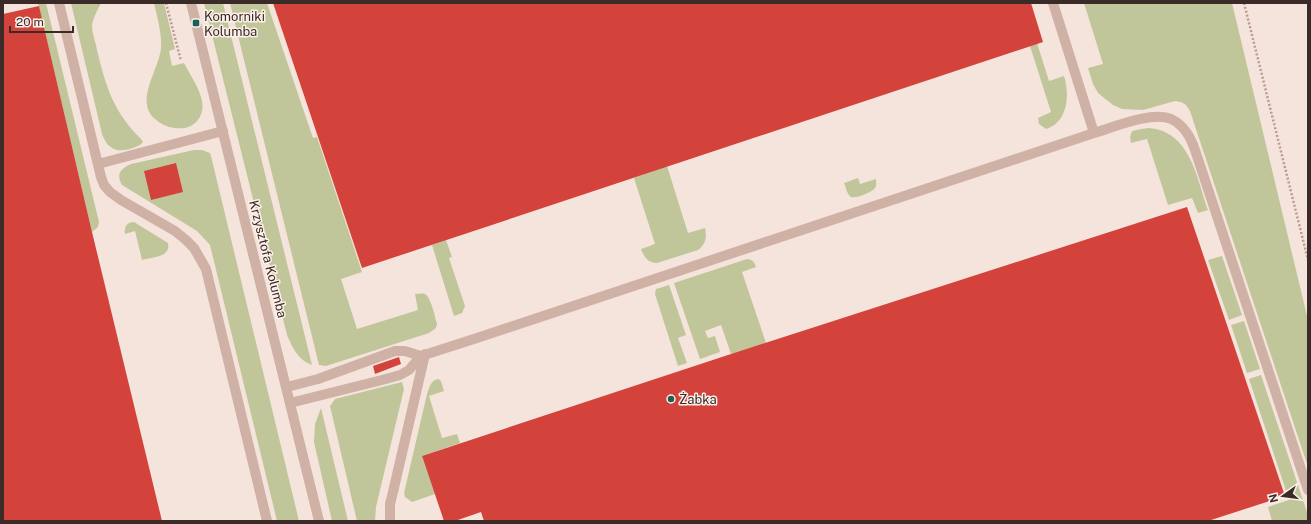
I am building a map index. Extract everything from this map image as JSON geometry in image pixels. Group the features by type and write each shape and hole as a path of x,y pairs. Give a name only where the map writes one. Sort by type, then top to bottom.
{"street":[{"path":"59,3 103,181 110,192 121,200 175,231 194,248 206,269 267,521"},
{"name":"Krzysztofa Kolumba","path":"192,3 319,521"},
{"path":"1053,3 1094,133"},
{"path":"286,387 318,379 395,352 405,351 423,355 485,336 1094,133 1138,120 1152,117 1162,117 1171,119 1186,131 1195,150 1308,490"},
{"path":"98,164 223,130"},
{"path":"290,403 382,380 400,374 409,370 423,355"},
{"path":"390,521 390,504 423,355"}],"path":[{"path":"166,3 181,61"},
{"path":"1244,3 1308,260"}],"green space":[{"path":"38,3 46,3 99,222 98,227 92,232"},
{"path":"71,3 101,3 92,24 93,35 107,87 112,98 131,129 143,142 134,148 117,150 108,145 105,141 102,134"},
{"path":"154,3 164,3 175,49 169,51 172,66 184,63 200,92 203,107 201,114 195,123 187,128 169,127 155,119 149,112 147,94 161,48 160,31"},
{"path":"204,3 223,3 312,365 307,363 299,356 293,348 287,335"},
{"path":"230,3 267,3 313,138 317,137 362,272 341,279 357,329 418,310 415,294 425,294 429,299 437,324 436,328 429,333 326,366 319,365"},
{"path":"1084,3 1232,3 1308,320 1308,467 1190,111 1186,105 1175,101 1143,110 1122,109 1113,105 1098,93 1093,84 1088,68 1103,64"},
{"path":"1037,43 1049,81 1064,76 1067,91 1066,107 1063,114 1059,121 1046,129 1039,124 1038,118 1051,112 1030,46"},
{"path":"1149,128 1163,131 1174,138 1183,147 1190,158 1208,210 1198,213 1192,198 1168,205 1147,139 1131,143 1130,137 1132,131"},
{"path":"194,150 202,150 210,153 211,156 299,521 277,521 210,245 197,231 122,185 119,178 120,172 131,164"},
{"path":"667,166 688,233 705,228 706,237 703,245 698,250 654,263 647,259 641,249 655,244 634,178"},
{"path":"858,178 860,184 876,179 876,187 864,195 851,197 844,183"},
{"path":"134,222 168,243 167,251 160,256 142,260 135,231 125,234 126,225"},
{"path":"446,240 452,257 449,258 465,306 462,313 454,316 432,245"},
{"path":"1222,256 1242,315 1229,320 1208,260"},
{"path":"747,259 753,261 756,267 742,272 766,343 731,354 721,325 705,331 708,338 715,336 720,352 700,359 674,283"},
{"path":"669,285 686,335 678,338 687,363 678,366 655,294 656,289"},
{"path":"1244,321 1260,369 1247,373 1231,325"},
{"path":"1261,375 1308,515 1308,521 1272,521 1268,507 1289,500 1249,379"},
{"path":"438,379 441,381 444,391 429,396 442,438 457,434 460,443 422,456 435,494 412,502 405,497 404,493 427,394 432,383"},
{"path":"402,382 404,389 376,507 375,521 357,521 330,406 335,399"},
{"path":"321,408 348,521 332,521 314,442 315,424"}],"building":[{"path":"273,3 1031,3 1043,42 362,268"},
{"path":"39,6 162,521 3,521 3,14"},
{"path":"176,163 183,192 151,200 144,171"},
{"path":"1187,207 1285,496 1208,521 484,521 481,512 455,521 444,521 422,456 731,354"},
{"path":"399,357 401,364 375,374 373,366"}],"place":[{"name":"Komorniki Kolumba","path":"196,23"},
{"name":"Żabka","path":"671,399"}]}
